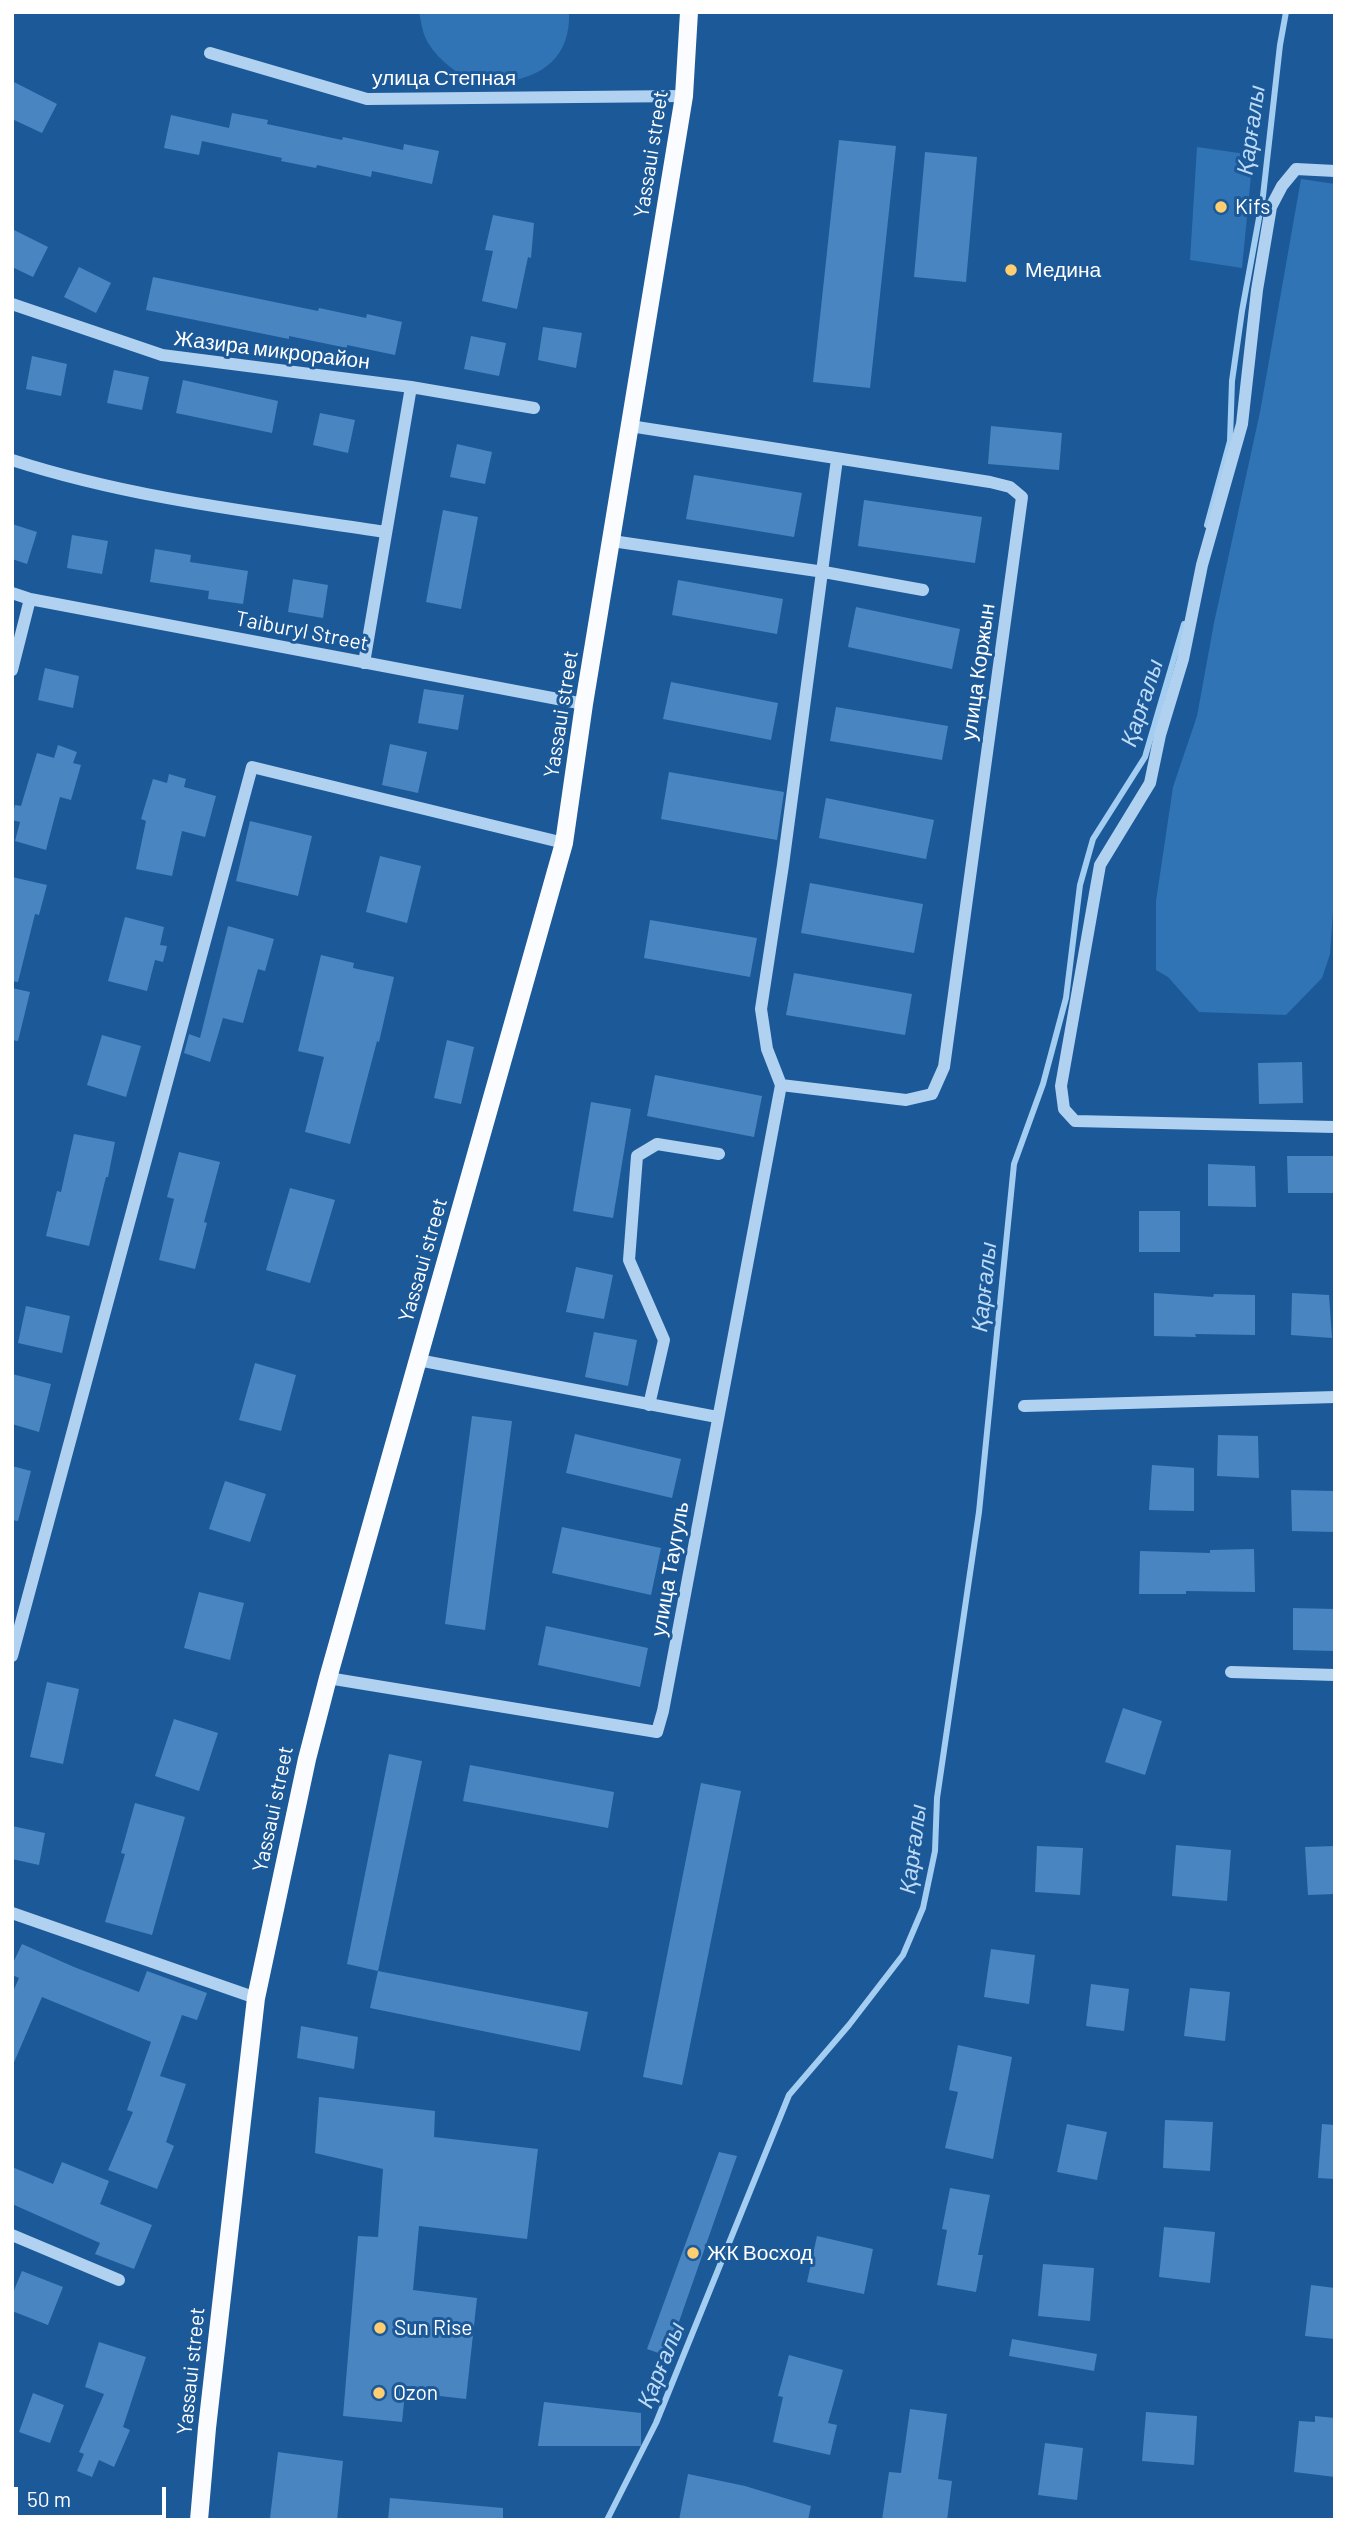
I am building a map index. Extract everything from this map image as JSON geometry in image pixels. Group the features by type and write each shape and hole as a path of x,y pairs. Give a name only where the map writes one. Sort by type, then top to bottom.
{"main road":[{"name":"Yassaui street","path":"199,2520 256,1998 307,1759 328,1678 564,843 584,704 684,96 689,12"}],"street":[{"name":"улица Степная","path":"210,53 367,99 684,96"},
{"path":"1335,171 1296,169 1282,186 1271,207 1257,290 1242,424 1202,565 1183,659 1160,735 1150,783 1100,865 1061,1086 1063,1109 1075,1121 1335,1126"},
{"name":"Жазира микрорайон","path":"12,304 162,355 411,387 534,408"},
{"path":"364,663 411,387"},
{"name":"улица Коржын","path":"630,426 990,482 1010,487 1021,497 944,1067 932,1094 906,1100 781,1084"},
{"path":"781,1084 767,1049 761,1009 824,572 837,459"},
{"path":"12,460 68,477 185,502 386,533"},
{"path":"612,541 824,572 923,590"},
{"name":"Taiburyl Street","path":"12,593 30,599 584,704"},
{"path":"12,670 30,599"},
{"path":"12,1656 252,767 564,843"},
{"name":"улица Таугуль","path":"328,1678 657,1732 781,1084"},
{"path":"649,1405 664,1340 629,1260 638,1156 657,1144 719,1154"},
{"path":"418,1360 717,1417"},
{"path":"1024,1406 1335,1397"},
{"path":"1231,1672 1335,1675"},
{"path":"12,1913 256,1998"},
{"path":"12,2235 119,2280"}],"shaded area":[{"path":"419,12 569,12 565,41 552,62 530,76 483,84 456,71 442,60 425,36"},
{"name":"Kifs","path":"1197,147 1253,155 1242,268 1190,260"},
{"path":"1301,179 1335,184 1335,884 1330,954 1322,978 1286,1015 1199,1012 1168,977 1156,970 1156,901 1173,787 1197,716 1214,623 1260,412"}],"building":[{"path":"12,81 57,104 42,133 12,119"},
{"path":"232,113 268,120 267,124 342,140 343,137 403,150 404,144 439,151 432,184 372,171 371,177 317,165 316,168 202,141 199,155 164,148 171,115 229,128"},
{"path":"839,140 896,146 870,388 813,382"},
{"path":"925,152 977,157 966,282 914,277"},
{"path":"493,215 534,223 531,258 528,257 517,309 482,301 493,251 485,250"},
{"path":"12,229 48,247 33,277 12,267"},
{"path":"79,267 111,283 96,313 64,297"},
{"path":"153,277 318,311 319,308 366,318 367,314 402,322 395,355 289,336 289,339 146,310"},
{"path":"543,327 582,333 576,368 538,360"},
{"path":"471,336 506,343 499,376 464,369"},
{"path":"32,356 67,364 61,396 26,389"},
{"path":"114,370 149,377 142,410 107,403"},
{"path":"183,380 278,401 272,433 176,413"},
{"path":"320,413 355,420 348,453 313,445"},
{"path":"991,426 1062,433 1059,470 988,464"},
{"path":"457,444 492,452 485,484 450,477"},
{"path":"694,475 802,493 794,537 686,519"},
{"path":"864,500 982,517 975,563 858,546"},
{"path":"443,510 478,517 461,609 426,602"},
{"path":"12,524 37,532 27,564 12,559"},
{"path":"72,535 108,541 102,574 67,568"},
{"path":"155,549 191,555 190,562 248,571 243,604 208,599 209,591 150,582"},
{"path":"293,579 328,585 323,618 288,612"},
{"path":"678,580 783,599 777,634 672,615"},
{"path":"856,607 960,629 952,669 848,647"},
{"path":"45,668 79,676 73,708 38,700"},
{"path":"671,682 778,703 771,740 663,719"},
{"path":"424,689 464,695 458,730 418,723"},
{"path":"836,707 948,726 942,760 830,741"},
{"path":"390,744 427,752 418,793 382,785"},
{"path":"58,745 77,752 73,763 81,765 71,800 60,797 46,850 15,841 20,822 12,820 12,815 15,805 21,806 37,753 54,758"},
{"path":"669,772 784,792 777,840 661,819"},
{"path":"169,774 186,779 184,787 216,796 205,837 182,831 172,876 136,869 146,821 141,819 153,779 167,783"},
{"path":"826,798 934,820 926,859 819,838"},
{"path":"250,821 312,836 298,896 236,881"},
{"path":"380,856 421,866 407,923 366,912"},
{"path":"12,877 47,885 39,915 35,914 18,982 12,981"},
{"path":"810,883 923,904 914,953 801,933"},
{"path":"125,917 164,927 160,945 167,946 163,962 155,960 147,991 108,981"},
{"path":"650,920 757,938 750,977 644,958"},
{"path":"228,926 274,939 265,971 258,969 243,1023 223,1018 210,1062 184,1053 189,1034 200,1038"},
{"path":"321,955 354,963 353,968 394,977 350,1144 305,1132 324,1057 298,1051"},
{"path":"794,973 912,994 905,1035 786,1015"},
{"path":"12,988 30,992 18,1041 12,1040"},
{"path":"102,1035 141,1046 126,1097 87,1085"},
{"path":"447,1040 474,1047 461,1104 434,1098"},
{"path":"1302,1062 1303,1103 1259,1104 1258,1063"},
{"path":"655,1075 762,1096 754,1137 647,1116"},
{"path":"591,1102 631,1109 613,1218 573,1211"},
{"path":"74,1134 115,1142 89,1246 46,1236 57,1191 61,1192"},
{"path":"179,1152 220,1162 195,1269 159,1260 174,1199 167,1197"},
{"path":"1287,1156 1335,1156 1335,1193 1288,1193"},
{"path":"1208,1164 1255,1166 1256,1207 1208,1206"},
{"path":"290,1188 335,1200 310,1283 266,1270"},
{"path":"1139,1211 1180,1211 1180,1252 1139,1252"},
{"path":"576,1267 613,1275 604,1319 566,1312"},
{"path":"1154,1293 1213,1297 1214,1294 1255,1295 1255,1335 1154,1336"},
{"path":"1292,1293 1329,1295 1332,1338 1291,1335"},
{"path":"26,1306 70,1316 62,1353 18,1343"},
{"path":"594,1332 637,1340 628,1386 585,1377"},
{"path":"255,1363 296,1375 281,1431 239,1420"},
{"path":"12,1374 51,1384 39,1432 12,1424"},
{"path":"472,1416 512,1421 485,1630 445,1624"},
{"path":"575,1434 681,1459 672,1498 566,1473"},
{"path":"1218,1435 1258,1436 1259,1478 1217,1476"},
{"path":"1152,1465 1194,1468 1194,1511 1149,1510"},
{"path":"12,1466 31,1471 18,1521 12,1520"},
{"path":"225,1481 266,1494 250,1542 209,1529"},
{"path":"1291,1490 1334,1491 1335,1532 1292,1531"},
{"path":"562,1527 661,1548 651,1595 552,1573"},
{"path":"1254,1549 1255,1592 1186,1591 1186,1594 1139,1594 1140,1551 1210,1553 1210,1550"},
{"path":"199,1592 244,1603 230,1660 184,1648"},
{"path":"1293,1608 1335,1609 1335,1651 1293,1650"},
{"path":"546,1626 648,1648 640,1687 538,1665"},
{"path":"47,1682 79,1689 63,1764 30,1757"},
{"path":"1123,1708 1162,1721 1145,1775 1105,1762"},
{"path":"174,1719 218,1733 199,1791 155,1776"},
{"path":"389,1754 422,1761 378,1971 347,1964"},
{"path":"470,1765 614,1792 608,1828 463,1801"},
{"path":"701,1783 741,1791 682,2085 643,2077"},
{"path":"135,1803 185,1817 152,1935 105,1922 125,1854 121,1853"},
{"path":"12,1826 45,1833 39,1865 12,1859"},
{"path":"1176,1845 1231,1850 1227,1901 1172,1896"},
{"path":"1037,1846 1083,1848 1080,1895 1035,1892"},
{"path":"1335,1846 1335,1894 1308,1895 1305,1847"},
{"path":"22,1944 139,1992 147,1971 207,1993 197,2020 182,2015 160,2076 186,2084 166,2142 174,2146 157,2189 108,2170 133,2112 127,2110 151,2042 42,1997 12,2067 12,1994 19,1978 12,1975 12,1965"},
{"path":"991,1949 1035,1955 1029,2004 984,1997"},
{"path":"378,1971 588,2012 580,2051 370,2008"},
{"path":"1091,1984 1129,1989 1124,2031 1086,2026"},
{"path":"1190,1988 1230,1992 1225,2041 1184,2036"},
{"path":"301,2026 358,2037 354,2069 297,2058"},
{"path":"958,2045 1012,2057 993,2159 945,2148 958,2092 949,2090"},
{"path":"319,2097 435,2111 434,2137 538,2149 527,2239 419,2226 413,2290 477,2298 466,2399 405,2392 402,2422 343,2416 358,2236 378,2237 383,2169 315,2153"},
{"path":"1165,2120 1213,2122 1210,2171 1163,2168"},
{"path":"1067,2124 1107,2132 1097,2180 1057,2172"},
{"path":"1322,2124 1335,2125 1335,2179 1318,2178"},
{"name":"ЖК Восход","path":"719,2152 737,2156 667,2356 647,2349"},
{"path":"62,2162 109,2181 100,2204 152,2225 134,2269 95,2254 100,2243 12,2204 12,2167 53,2184"},
{"path":"950,2188 990,2195 978,2255 983,2255 976,2292 937,2285 947,2230 942,2229"},
{"path":"1164,2227 1215,2232 1210,2283 1159,2277"},
{"path":"817,2236 873,2249 864,2294 807,2282"},
{"path":"1043,2264 1094,2268 1090,2321 1038,2316"},
{"path":"22,2271 63,2287 48,2325 12,2311 12,2295"},
{"path":"1311,2285 1335,2288 1335,2339 1305,2336"},
{"path":"1012,2339 1097,2354 1094,2371 1009,2356"},
{"path":"99,2342 146,2357 123,2427 130,2430 114,2467 99,2460 92,2477 77,2471 84,2454 79,2452 104,2394 85,2387"},
{"path":"789,2355 843,2370 828,2423 837,2425 830,2455 773,2442 783,2397 778,2396"},
{"path":"33,2393 64,2405 50,2443 19,2432"},
{"path":"544,2402 641,2413 641,2446 538,2446"},
{"path":"910,2409 947,2414 938,2479 952,2481 947,2520 882,2520 889,2472 901,2473"},
{"path":"1146,2412 1197,2416 1194,2465 1142,2461"},
{"path":"1315,2416 1335,2418 1335,2477 1294,2472 1299,2421 1315,2422"},
{"path":"1045,2443 1083,2448 1077,2500 1038,2495"},
{"path":"278,2452 343,2461 337,2520 270,2518"},
{"path":"688,2474 745,2486 811,2506 808,2520 679,2520"},
{"path":"390,2498 503,2508 503,2520 388,2520"}],"waterway":[{"name":"Қарғалы","path":"1207,525 1230,441 1232,381 1263,196 1286,12"},
{"name":"Қарғалы","path":"607,2520 656,2423 789,2095 849,2025 903,1955 923,1908 935,1851 937,1798 979,1512 1014,1164 1043,1084 1066,998 1080,885 1093,839 1145,757 1184,624"}],"place":[{"name":"Kifs","path":"1221,207"},
{"name":"Медина","path":"1011,270"},
{"name":"ЖК Восход","path":"693,2253"},
{"name":"Sun Rise","path":"380,2328"},
{"name":"Ozon","path":"379,2393"}]}
